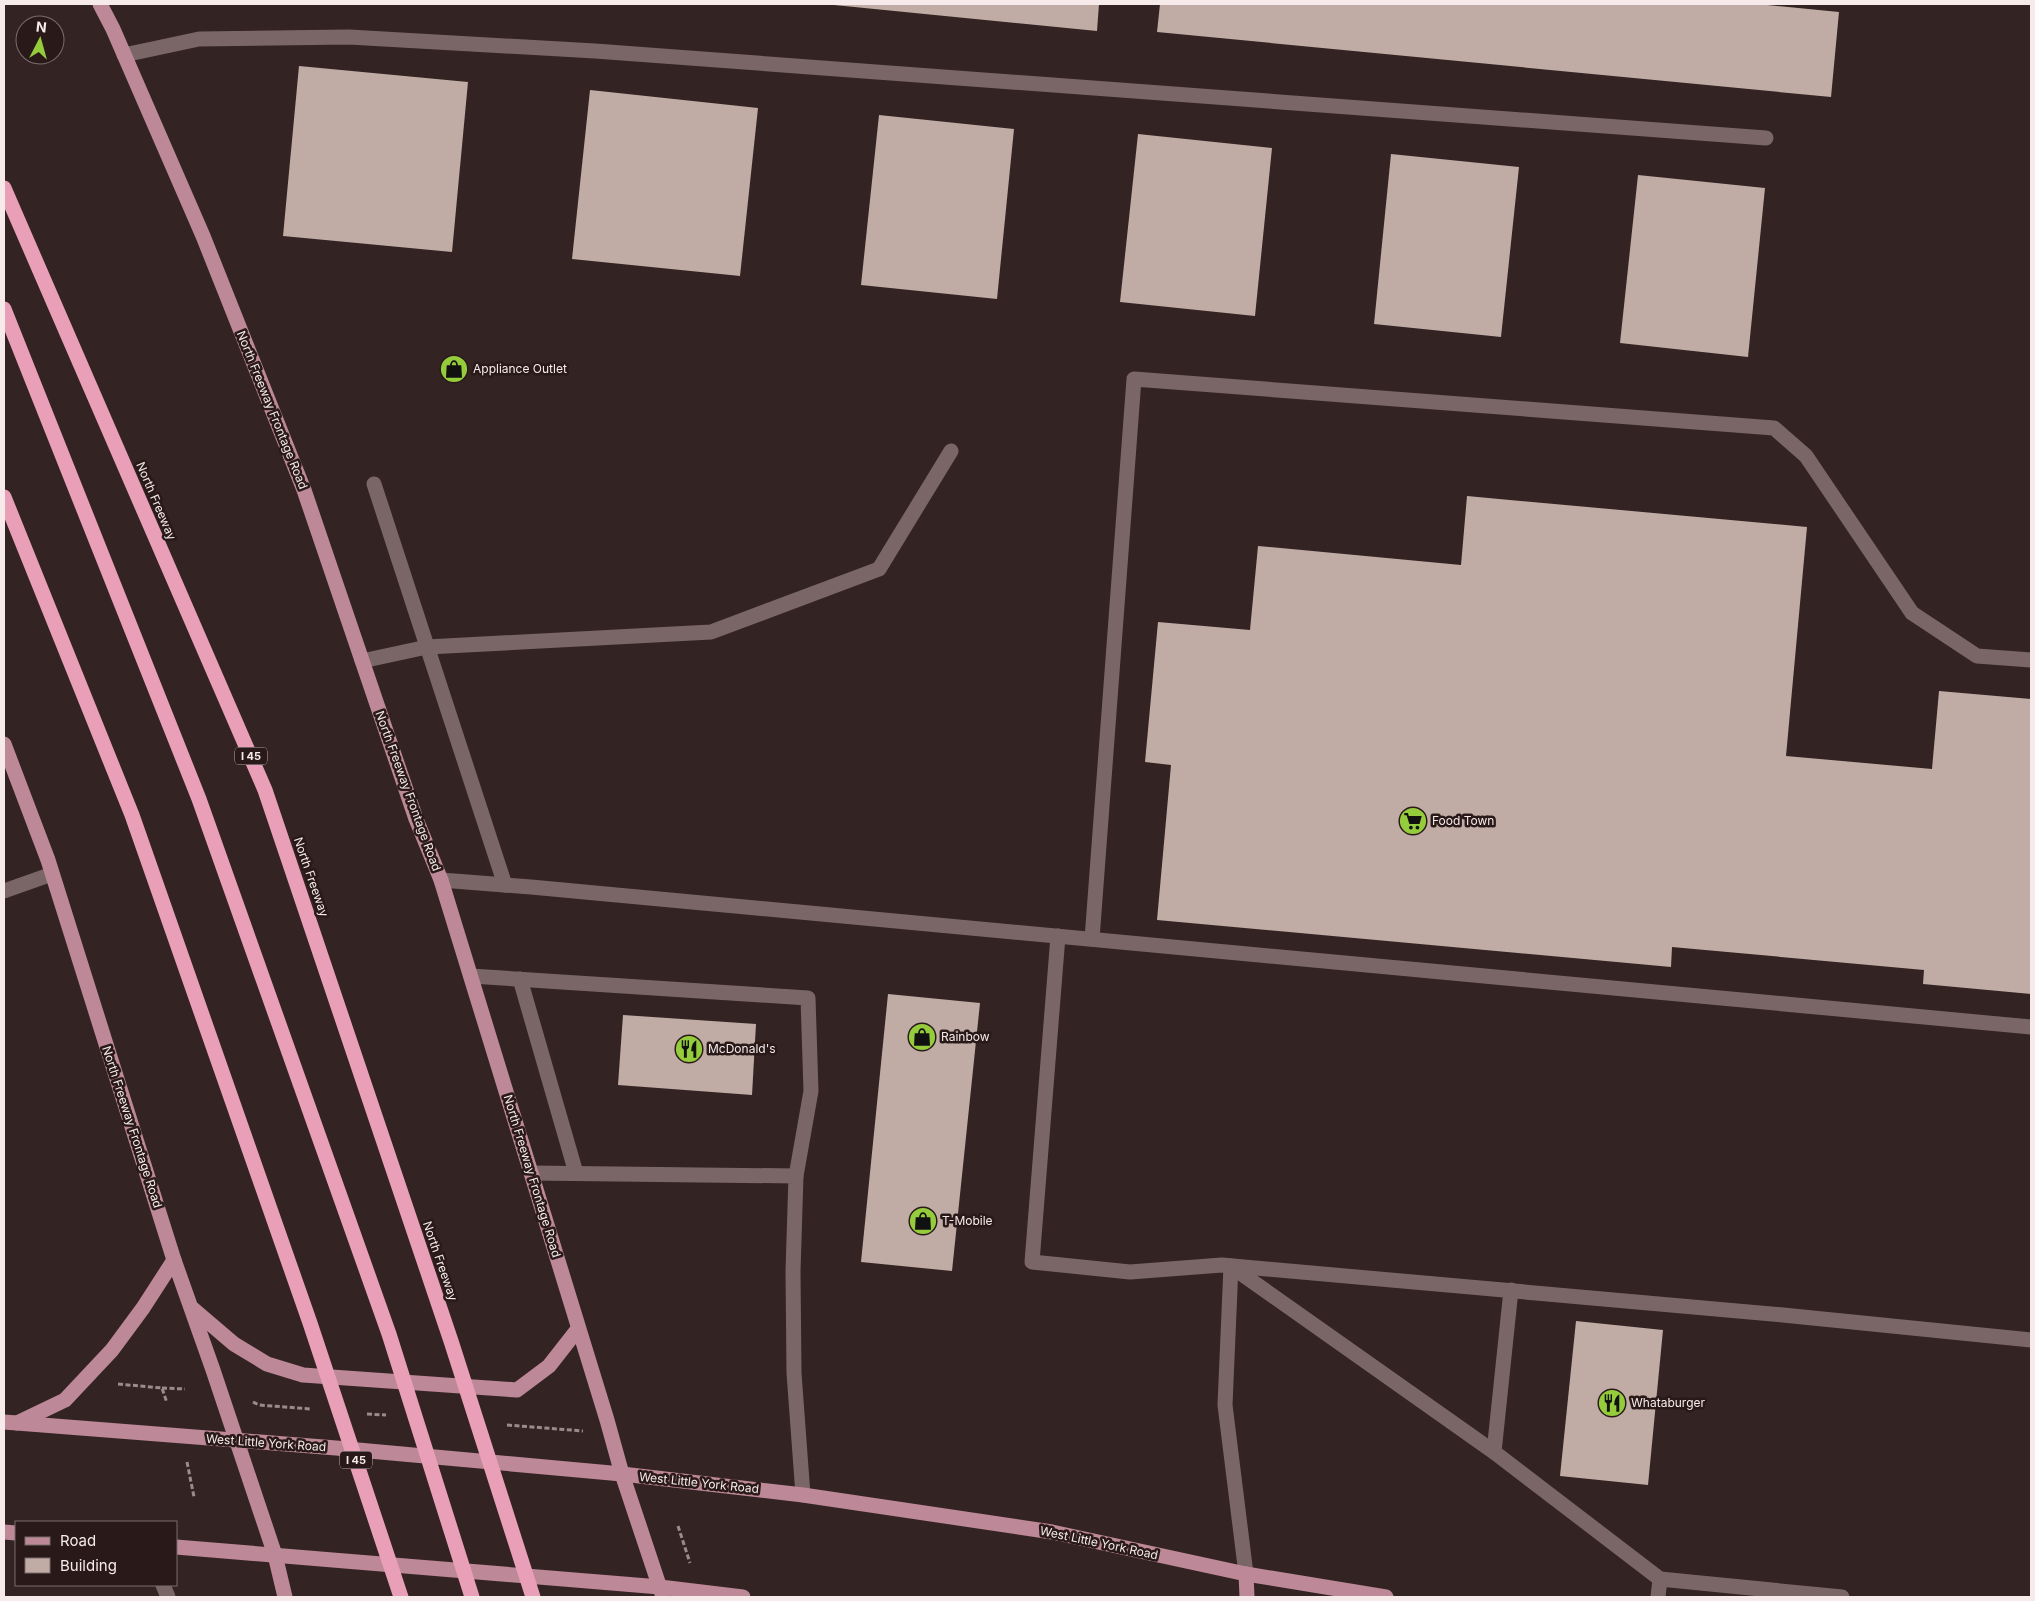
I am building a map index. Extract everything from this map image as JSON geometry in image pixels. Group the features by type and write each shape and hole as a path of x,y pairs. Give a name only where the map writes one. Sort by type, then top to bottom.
{"highway":[{"name":"North Freeway","path":"4,188 265,790 451,1341 532,1597"},
{"path":"4,309 200,800 390,1334 472,1597"},
{"name":"I 45","path":"4,497 132,815 310,1323 402,1597"}],"main road":[{"name":"North Freeway Frontage Road","path":"100,4 203,236 304,490 416,819 441,880 622,1474 661,1592"},
{"name":"North Freeway Frontage Road","path":"4,744 52,874 174,1260 237,1440 274,1555 285,1597"},
{"path":"10,1423 65,1400 112,1350 143,1308 174,1260"},
{"path":"192,1308 234,1344 267,1364 303,1375 517,1390 549,1366 578,1329"},
{"name":"West Little York Road","path":"10,1423 237,1440 622,1474 803,1494 1052,1532 1246,1574 1386,1597"},
{"path":"178,1546 661,1592 743,1597"},
{"path":"1246,1574 1246,1597"}],"lane":[{"path":"124,55 200,39 349,37 595,51 1766,138"},
{"path":"1092,939 1134,380 1774,428 1806,456 1912,613 1977,656 2031,660"},
{"path":"362,661 427,647 711,632 879,569 951,451"},
{"path":"374,484 505,885"},
{"path":"4,891 52,874"},
{"path":"441,880 2031,1027"},
{"path":"1058,936 1032,1262 1130,1272 1222,1265 1493,1290 1511,1290 2031,1340"},
{"path":"471,976 808,998 812,1091 796,1176 793,1271 794,1374 803,1494"},
{"path":"520,979 576,1173"},
{"path":"531,1173 796,1176"},
{"path":"1231,1266 1494,1452 1660,1579 1847,1597"},
{"path":"1231,1266 1225,1405 1246,1574"},
{"path":"1494,1452 1511,1290"},
{"path":"1658,1597 1660,1579"}],"path":[{"path":"114,1384 185,1389"},
{"path":"162,1388 167,1403"},
{"path":"187,1462 194,1497"},
{"path":"678,1526 690,1563"}],"building":[{"path":"824,4 1099,4 1097,31"},
{"path":"1160,4 1757,4 1839,12 1831,97 1157,32"},
{"path":"299,66 468,82 452,252 283,236"},
{"path":"590,90 758,108 740,276 572,259"},
{"path":"879,115 1014,129 997,299 861,285"},
{"path":"1138,134 1272,148 1255,316 1120,302"},
{"path":"1391,154 1519,167 1501,337 1374,324"},
{"path":"1638,175 1765,188 1748,357 1620,343"},
{"path":"1467,496 1807,527 1786,756 1932,769 1939,691 2031,699 2031,994 1923,984 1924,970 1672,947 1671,967 1157,920 1171,765 1145,762 1158,622 1250,630 1258,546 1461,565"},
{"path":"888,994 980,1003 952,1271 861,1262"},
{"path":"623,1015 756,1024 752,1095 618,1085"},
{"name":"Whataburger","path":"1576,1321 1663,1330 1648,1485 1560,1476"}],"place":[{"name":"Appliance Outlet","path":"454,369"},
{"name":"Food Town","path":"1413,821"},
{"name":"Rainbow","path":"922,1037"},
{"name":"McDonald's","path":"689,1049"},
{"name":"T-Mobile","path":"923,1221"},
{"name":"Whataburger","path":"1612,1403"}]}
